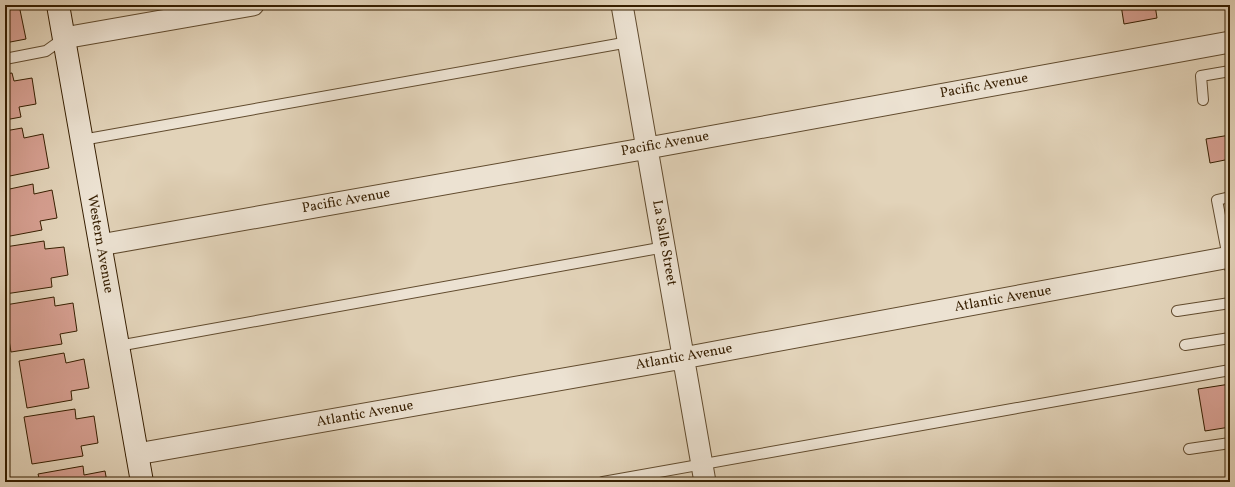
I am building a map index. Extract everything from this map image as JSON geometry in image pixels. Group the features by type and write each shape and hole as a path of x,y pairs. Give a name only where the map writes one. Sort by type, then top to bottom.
{"street":[{"name":"Western Avenue","path":"58,5 142,482"},
{"path":"64,38 253,5"},
{"name":"La Salle Street","path":"622,5 704,474"},
{"name":"Pacific Avenue","path":"100,245 648,148 1230,42"},
{"name":"Atlantic Avenue","path":"137,454 1229,261"}],"lane":[{"path":"5,59 46,51 64,38"},
{"path":"82,140 629,42"},
{"path":"1203,100 1201,76 1230,71"},
{"path":"1229,261 1217,200 1230,198"},
{"path":"118,346 664,247"},
{"path":"1177,311 1230,303"},
{"path":"1185,345 1230,338"},
{"path":"603,482 704,474 1230,370"},
{"path":"1189,449 1230,443"}],"building":[{"path":"5,5 19,5 26,39 5,43"},
{"path":"1121,5 1155,5 1157,18 1124,24"},
{"path":"12,73 14,81 32,78 36,104 19,107 21,117 5,120 5,74"},
{"path":"22,128 24,138 43,134 49,168 5,177 5,131"},
{"path":"1230,135 1230,159 1210,163 1206,139"},
{"path":"33,184 34,194 52,190 57,218 40,221 42,230 5,237 5,190"},
{"path":"44,241 45,249 64,247 68,275 51,278 52,287 5,294 5,247"},
{"path":"54,297 55,306 73,303 77,331 60,334 62,344 11,352 5,316 5,305"},
{"path":"64,353 66,363 84,359 89,388 71,391 72,400 27,408 19,361"},
{"path":"1230,384 1230,427 1205,431 1198,389"},
{"path":"75,409 76,419 94,416 98,443 81,446 83,456 32,464 24,417"},
{"path":"83,466 84,475 105,471 107,482 40,482 38,474"}]}
